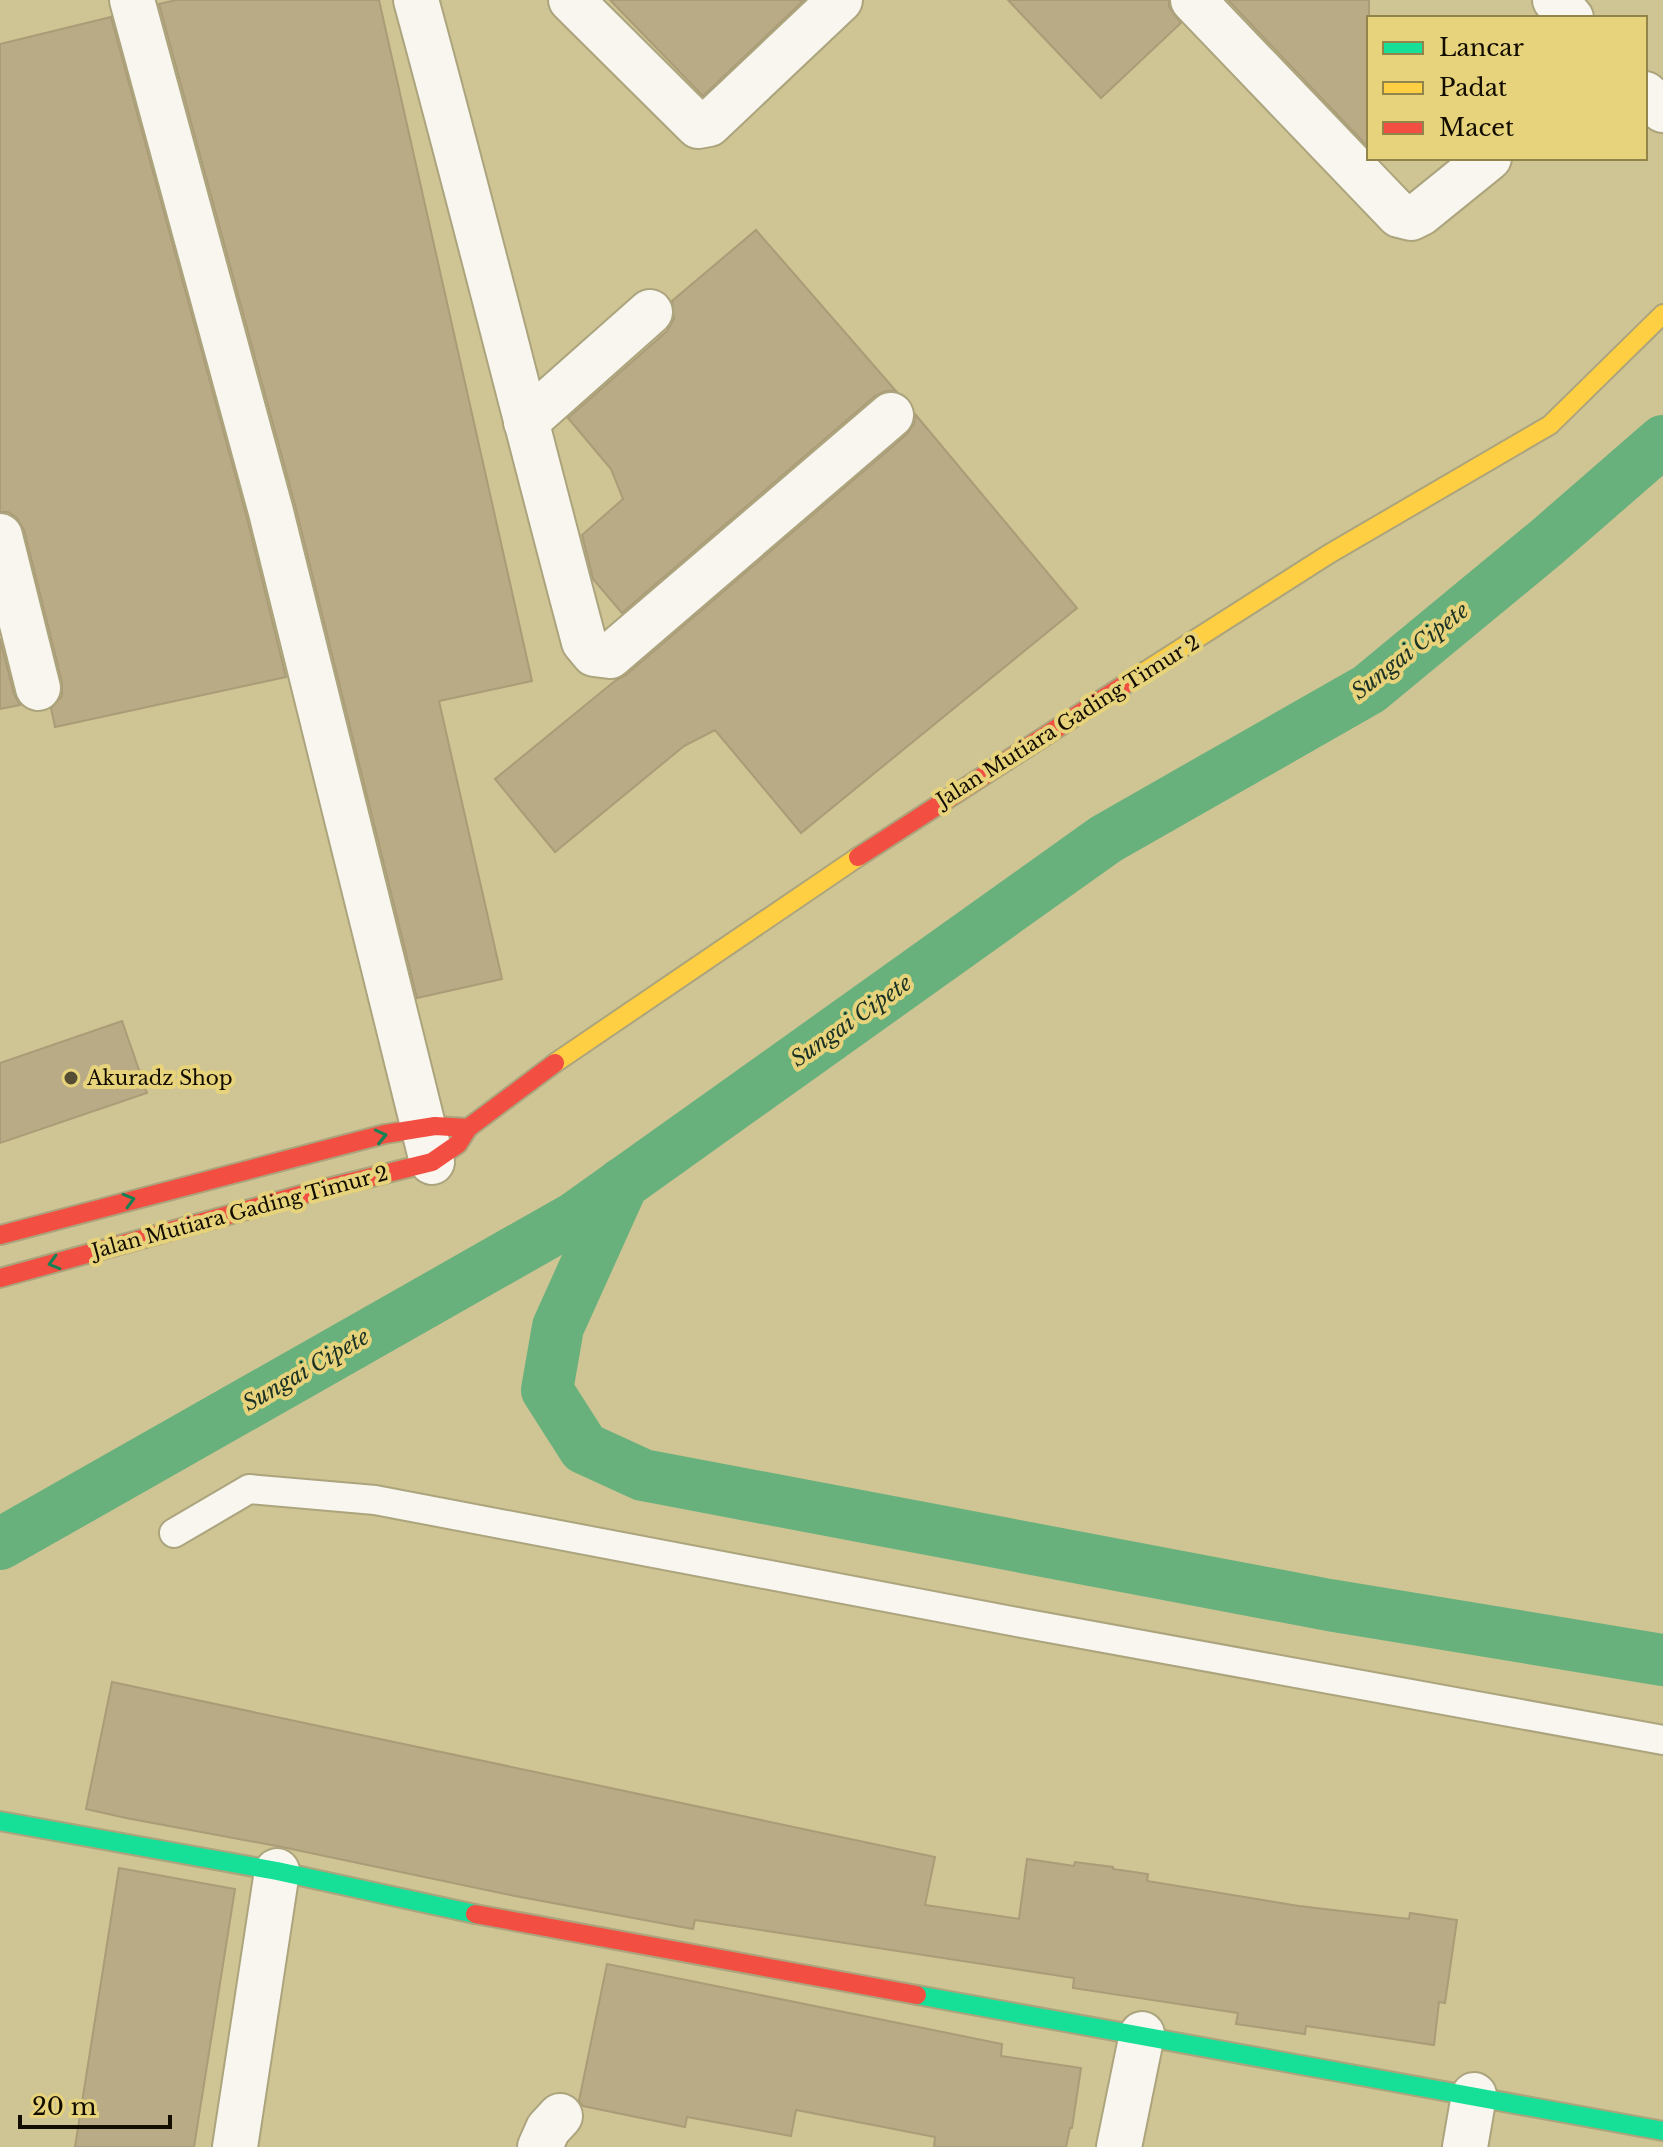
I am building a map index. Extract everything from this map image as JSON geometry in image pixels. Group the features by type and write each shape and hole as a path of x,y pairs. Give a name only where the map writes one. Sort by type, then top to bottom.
{"street":[{"path":"132,0 271,512 428,1144"},
{"path":"416,0 479,229 584,642 594,654 610,656 891,415"},
{"path":"571,0 698,126 709,124 840,0"},
{"path":"1193,0 1399,215 1411,218 1421,213 1487,160"},
{"path":"1555,0 1569,16"},
{"path":"1647,96 1663,110"},
{"path":"526,422 650,312"},
{"name":"Jalan Mutiara Gading Timur 2","path":"0,1235 201,1179 428,1144 458,1144 468,1128 588,1038 959,789 1329,554 1550,425 1663,314"},
{"path":"0,536 38,688"},
{"name":"Jalan Mutiara Gading Timur 2","path":"0,1278 428,1144 451,1124 468,1128"},
{"path":"0,1821 277,1871 510,1921 1663,2131"},
{"path":"235,2147 277,1871"},
{"path":"1119,2147 1142,2034"},
{"path":"1465,2147 1474,2095"}],"lane":[{"path":"174,1533 249,1489 375,1500 1663,1740"}],"building":[{"path":"176,0 379,0 532,681 439,701 502,979 417,998 295,505 159,4"},
{"path":"610,0 804,0 703,96"},
{"path":"1008,0 1169,0 1169,7 1181,23 1101,98"},
{"path":"1228,0 1369,0 1367,146"},
{"path":"111,17 247,518 286,677 55,727 51,708 62,696 62,682 24,530 17,518 8,512 0,512 0,44"},
{"path":"756,230 896,391 875,396 622,613 593,579 582,535 623,499 611,469 568,418 667,331 674,319 672,301"},
{"path":"915,414 1077,608 801,833 715,730 684,746 555,852 495,779 626,675 907,434 914,424"},
{"path":"0,639 14,694 20,705 0,709"},
{"name":"Akuradz Shop","path":"122,1021 147,1093 0,1143 0,1063"},
{"path":"112,1682 935,1857 925,1905 1019,1919 1027,1859 1074,1866 1075,1862 1113,1867 1148,1874 1147,1881 1299,1906 1409,1919 1410,1913 1457,1920 1445,2003 1439,2002 1434,2045 1306,2026 1305,2034 1236,2024 1238,2013 1073,1988 1074,1978 695,1920 693,1929 86,1809"},
{"path":"119,1868 235,1889 194,2147 75,2147"},
{"path":"607,1964 1002,2044 1001,2056 1081,2068 1066,2147 934,2147 935,2137 796,2110 791,2136 687,2117 685,2127 583,2106 579,2101"}],"waterway":[{"name":"Sungai Cipete","path":"0,1544 576,1217 1106,839 1369,689 1547,542 1663,441"},
{"path":"623,1183 558,1327 547,1390 584,1448 643,1475 1329,1605 1663,1660"}],"traffic: fast":[{"path":"0,1821 277,1871 475,1914"},
{"path":"917,1995 1663,2131"}],"traffic: slow":[{"path":"1130,681 1329,554 1550,425 1663,314"},
{"path":"555,1063 858,857"}],"traffic: jam":[{"path":"858,857 1130,681"},
{"path":"0,1278 432,1162 458,1144 468,1128 555,1063"},
{"path":"0,1235 385,1134 435,1126 468,1128"},
{"path":"475,1914 917,1995"}],"place":[{"name":"Akuradz Shop","path":"71,1078"}]}
